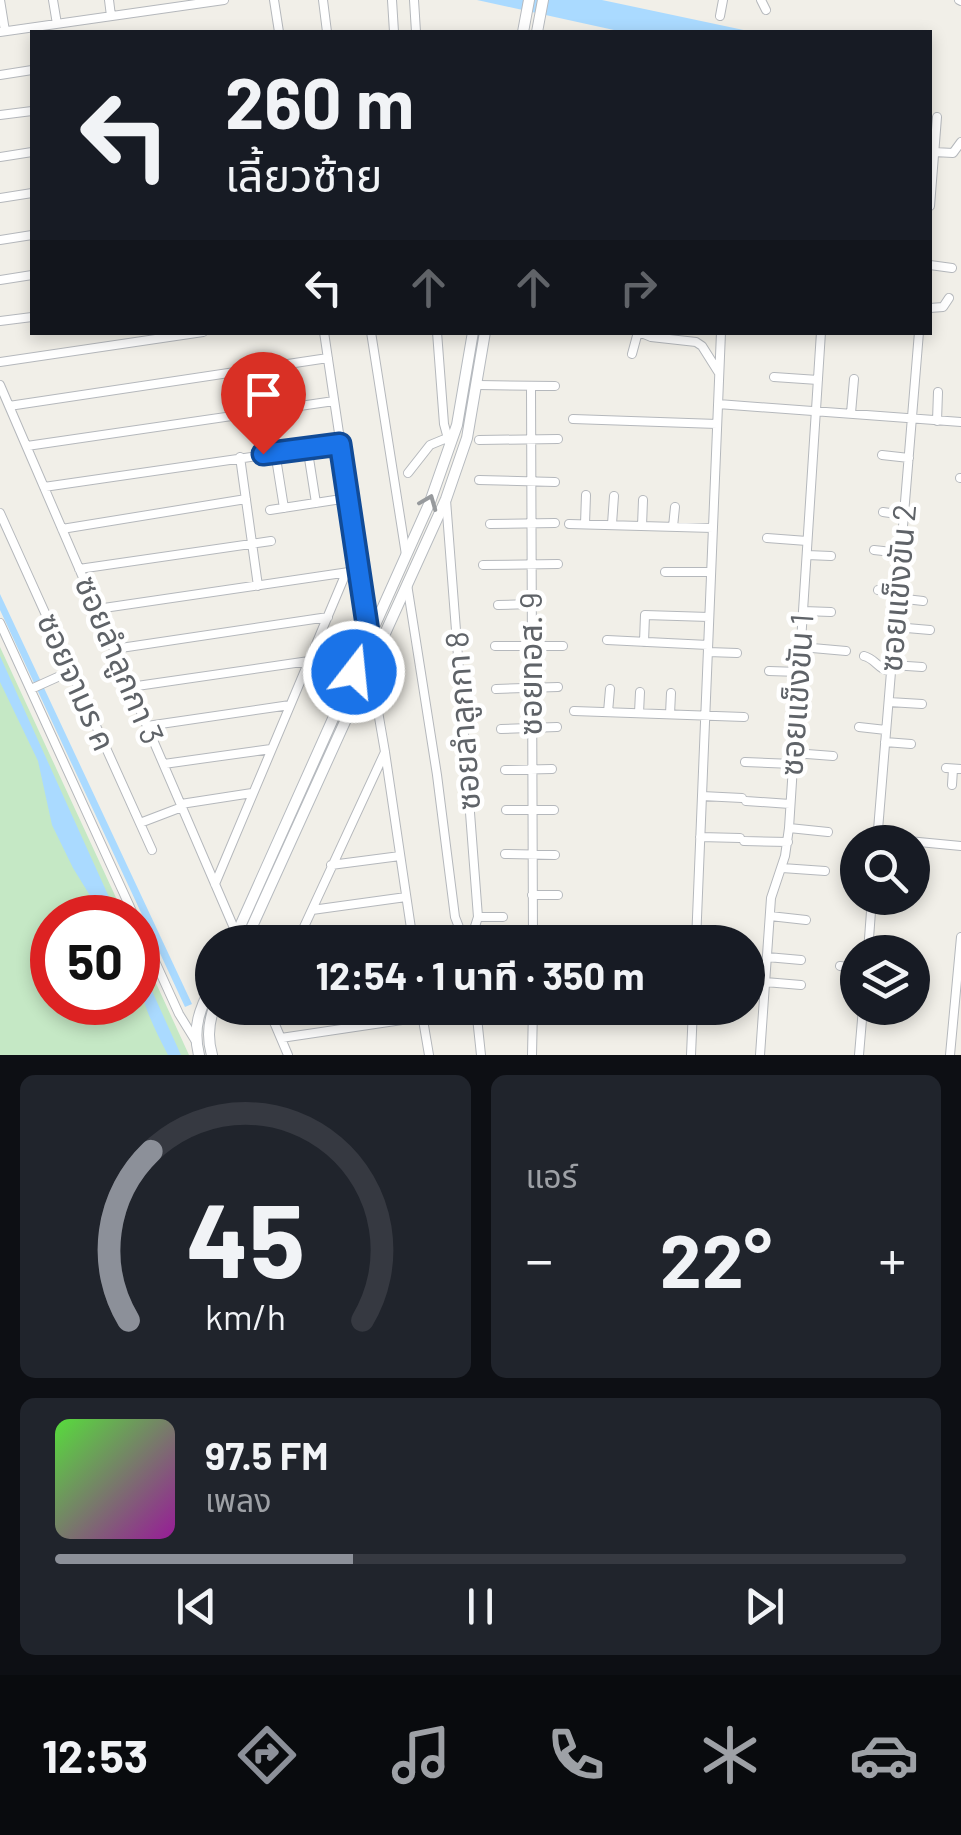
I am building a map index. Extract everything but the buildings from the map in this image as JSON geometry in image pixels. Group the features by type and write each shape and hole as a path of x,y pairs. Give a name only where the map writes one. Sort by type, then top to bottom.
{"main road":[{"path":"524,30 529,0"},
{"path":"537,30 542,0"},
{"path":"245,925 430,502 457,425 479,335"},
{"path":"245,925 446,499 467,438 478,385 479,335"},
{"path":"197,1025 198,1055"},
{"path":"209,1025 212,1055"}],"street":[{"path":"0,0 2,31 111,16 164,4 224,0"},
{"path":"53,0 57,24"},
{"path":"109,0 111,16"},
{"path":"274,0 279,30"},
{"path":"323,0 327,30"},
{"path":"392,0 394,30"},
{"path":"414,0 416,30"},
{"path":"720,16 723,0"},
{"path":"761,0 766,10"},
{"path":"0,75 30,70"},
{"path":"0,115 30,110"},
{"path":"932,179 937,117"},
{"path":"934,152 953,153 961,142"},
{"path":"0,157 30,152"},
{"path":"0,198 30,193"},
{"path":"0,240 30,235"},
{"path":"932,265 952,268"},
{"path":"0,280 30,275"},
{"path":"932,308 942,307 948,298"},
{"path":"0,321 30,316"},
{"path":"0,362 183,335"},
{"path":"324,335 369,638"},
{"path":"372,335 406,555"},
{"path":"408,473 430,445 448,442 437,335"},
{"path":"632,354 638,335"},
{"path":"646,335 696,342 719,373"},
{"path":"697,925 721,335"},
{"name":"ซอยแข็งขัน 1","path":"765,982 771,898 788,842 821,335"},
{"name":"ซอยแข็งขัน 2","path":"878,825 920,335"},
{"path":"9,406 328,358"},
{"path":"774,377 818,380"},
{"path":"850,414 854,379"},
{"name":"ซอยลำลูกกา 3","path":"0,385 232,925"},
{"path":"478,385 555,386"},
{"name":"ซอยทอส. 9","path":"531,386 533,925"},
{"path":"937,420 938,392"},
{"path":"26,446 334,401"},
{"path":"718,404 961,422"},
{"path":"573,418 717,424"},
{"path":"479,440 558,440"},
{"path":"44,487 340,444"},
{"path":"308,452 316,503"},
{"path":"882,455 909,458"},
{"path":"240,458 258,586"},
{"path":"276,458 284,508"},
{"path":"479,480 555,482"},
{"path":"585,524 586,495"},
{"path":"612,524 614,496"},
{"path":"270,510 348,498"},
{"path":"62,529 246,499"},
{"name":"ซอยลำลูกกา 8","path":"446,499 478,917 475,925"},
{"path":"642,526 643,500"},
{"path":"673,527 675,506"},
{"path":"882,512 904,515"},
{"name":"ซอยจามร ค","path":"0,513 152,850"},
{"path":"490,524 555,523"},
{"path":"569,524 713,528"},
{"path":"767,538 808,541"},
{"path":"80,569 271,541"},
{"path":"874,550 901,552"},
{"path":"806,555 831,556"},
{"path":"482,565 558,564"},
{"path":"96,608 358,571"},
{"path":"665,572 711,572"},
{"path":"215,884 346,573"},
{"path":"406,583 458,925"},
{"path":"878,590 923,601"},
{"path":"498,605 531,604"},
{"path":"803,611 832,612"},
{"path":"644,642 645,615 709,617"},
{"path":"114,649 328,617"},
{"path":"0,623 37,686 125,895"},
{"path":"895,627 930,630"},
{"path":"607,640 737,653"},
{"path":"495,646 562,646"},
{"path":"801,647 846,651"},
{"path":"864,656 874,660 879,668 922,667"},
{"path":"130,687 308,661"},
{"path":"370,664 410,925"},
{"path":"769,670 799,672"},
{"path":"37,686 71,671"},
{"path":"496,689 558,687"},
{"path":"608,712 610,689"},
{"path":"639,713 640,692"},
{"path":"670,714 671,693"},
{"path":"889,702 922,704"},
{"path":"147,726 290,705"},
{"path":"574,710 744,717"},
{"path":"501,729 556,728"},
{"path":"859,728 886,730"},
{"path":"886,742 912,744"},
{"path":"164,764 272,750"},
{"path":"305,925 385,752"},
{"path":"794,754 833,756"},
{"path":"745,762 793,764"},
{"path":"505,770 552,769"},
{"path":"952,785 953,769"},
{"path":"140,823 181,805 252,793"},
{"path":"702,796 790,804"},
{"path":"506,810 554,810"},
{"path":"789,828 828,832"},
{"path":"700,837 788,842"},
{"path":"930,844 961,846"},
{"path":"505,854 555,855"},
{"path":"331,866 400,856"},
{"path":"782,868 825,871"},
{"path":"532,895 558,895"},
{"path":"312,910 406,897"},
{"path":"770,916 806,920"},
{"path":"478,917 502,917"},
{"path":"950,1055 961,941"},
{"path":"767,957 800,960"},
{"path":"160,974 195,1040"},
{"path":"765,982 801,985"},
{"path":"275,1025 288,1055"},
{"path":"281,1038 352,1025"},
{"path":"424,1025 428,1055"},
{"path":"478,1025 481,1055"},
{"path":"532,1055 533,1025"},
{"path":"691,1055 692,1025"},
{"name":"ซอยแข็งขัน 1","path":"760,1055 762,1025"},
{"path":"859,1055 862,1025"}],"green space":[{"path":"0,647 115,895 30,895 30,1025 160,1025 160,992 189,1055 0,1055"}],"water":[{"path":"477,0 602,0 744,30 614,30"},
{"path":"0,594 141,895 133,895 0,610"},
{"path":"0,656 108,895 90,895 73,868 52,825 38,761 0,682"},
{"path":"160,936 192,1004 185,1007 160,953"},
{"path":"160,1009 181,1055 168,1055 153,1025 160,1025"}],"route":[{"path":"263,454 340,444 369,638 354,672"}]}
